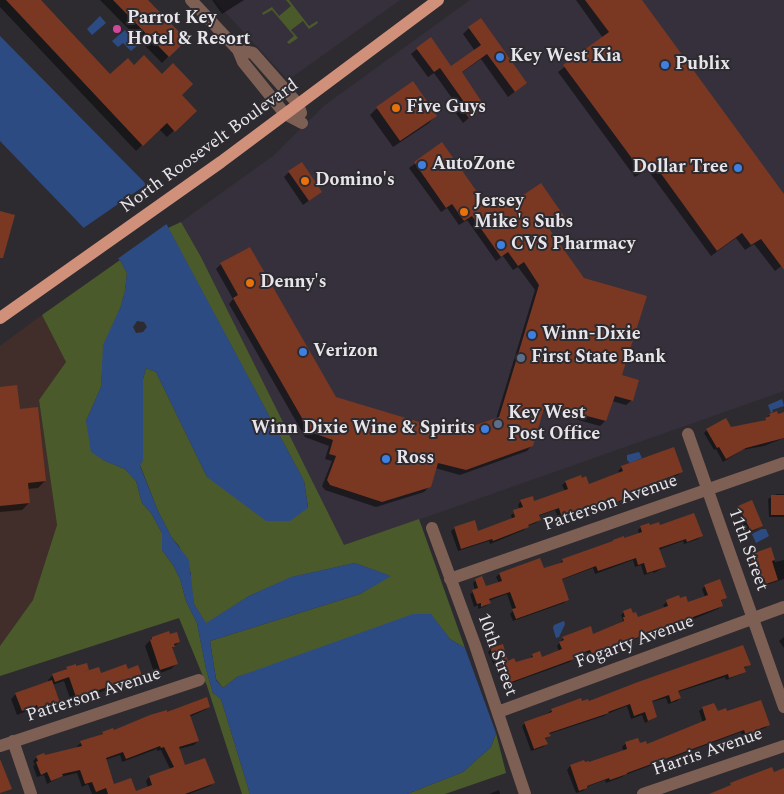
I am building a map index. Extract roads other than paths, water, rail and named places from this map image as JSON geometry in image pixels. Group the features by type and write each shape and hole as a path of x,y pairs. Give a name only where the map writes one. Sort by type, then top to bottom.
{"main road":[{"name":"North Roosevelt Boulevard","path":"0,318 221,162 438,0"}],"street":[{"path":"190,0 238,50 242,62 285,114 302,123 298,104 253,54 238,50"},
{"name":"11th Street","path":"688,434 784,706"},
{"name":"Patterson Avenue","path":"450,579 784,463"},
{"name":"10th Street","path":"432,528 498,712 525,794"},
{"name":"Fogarty Avenue","path":"498,712 784,607"},
{"name":"Patterson Avenue","path":"0,746 199,680"},
{"path":"13,741 31,794"},
{"name":"Harris Avenue","path":"643,794 784,746"}],"water":[{"path":"100,16 106,23 92,35 87,29"},
{"path":"125,30 138,45 131,51 123,43 118,47 112,41"},
{"path":"0,36 144,182 304,481 308,508 290,521 266,521 207,477 156,372 146,368 143,379 143,460 140,466 158,511 172,538 189,560 194,604 206,623 249,596 291,577 355,563 391,576 360,594 210,641 216,680 223,688 237,677 413,614 431,614 450,639 465,648 496,733 491,747 463,772 407,794 250,794 221,699 213,693 197,623 186,601 180,579 162,550 162,533 151,513 142,503 136,481 125,469 103,460 91,452 86,421 101,387 103,345 121,306 127,273 120,260 105,250 0,141","holes":["137,321 144,322 147,327 143,332 136,333 133,327"]},
{"path":"782,399 784,406 772,410 773,412 771,413 768,405"},
{"path":"639,452 642,458 630,463 627,460 627,455"},
{"path":"766,529 769,536 756,543 752,534"},
{"path":"564,621 565,624 559,637 556,638 554,625"}],"place":[{"name":"Parrot Key Hotel & Resort","path":"117,29"},
{"name":"Key West Kia","path":"500,57"},
{"name":"Publix","path":"665,65"},
{"name":"Five Guys","path":"396,108"},
{"name":"AutoZone","path":"422,165"},
{"name":"Dollar Tree","path":"738,168"},
{"name":"Domino's","path":"305,181"},
{"name":"Jersey Mike's Subs","path":"464,212"},
{"name":"CVS Pharmacy","path":"501,245"},
{"name":"Denny's","path":"250,283"},
{"name":"Winn-Dixie","path":"532,335"},
{"name":"Verizon","path":"303,352"},
{"name":"First State Bank","path":"521,358"},
{"name":"Key West Post Office","path":"498,424"},
{"name":"Winn Dixie Wine & Spirits","path":"485,429"},
{"name":"Ross","path":"386,459"}]}
